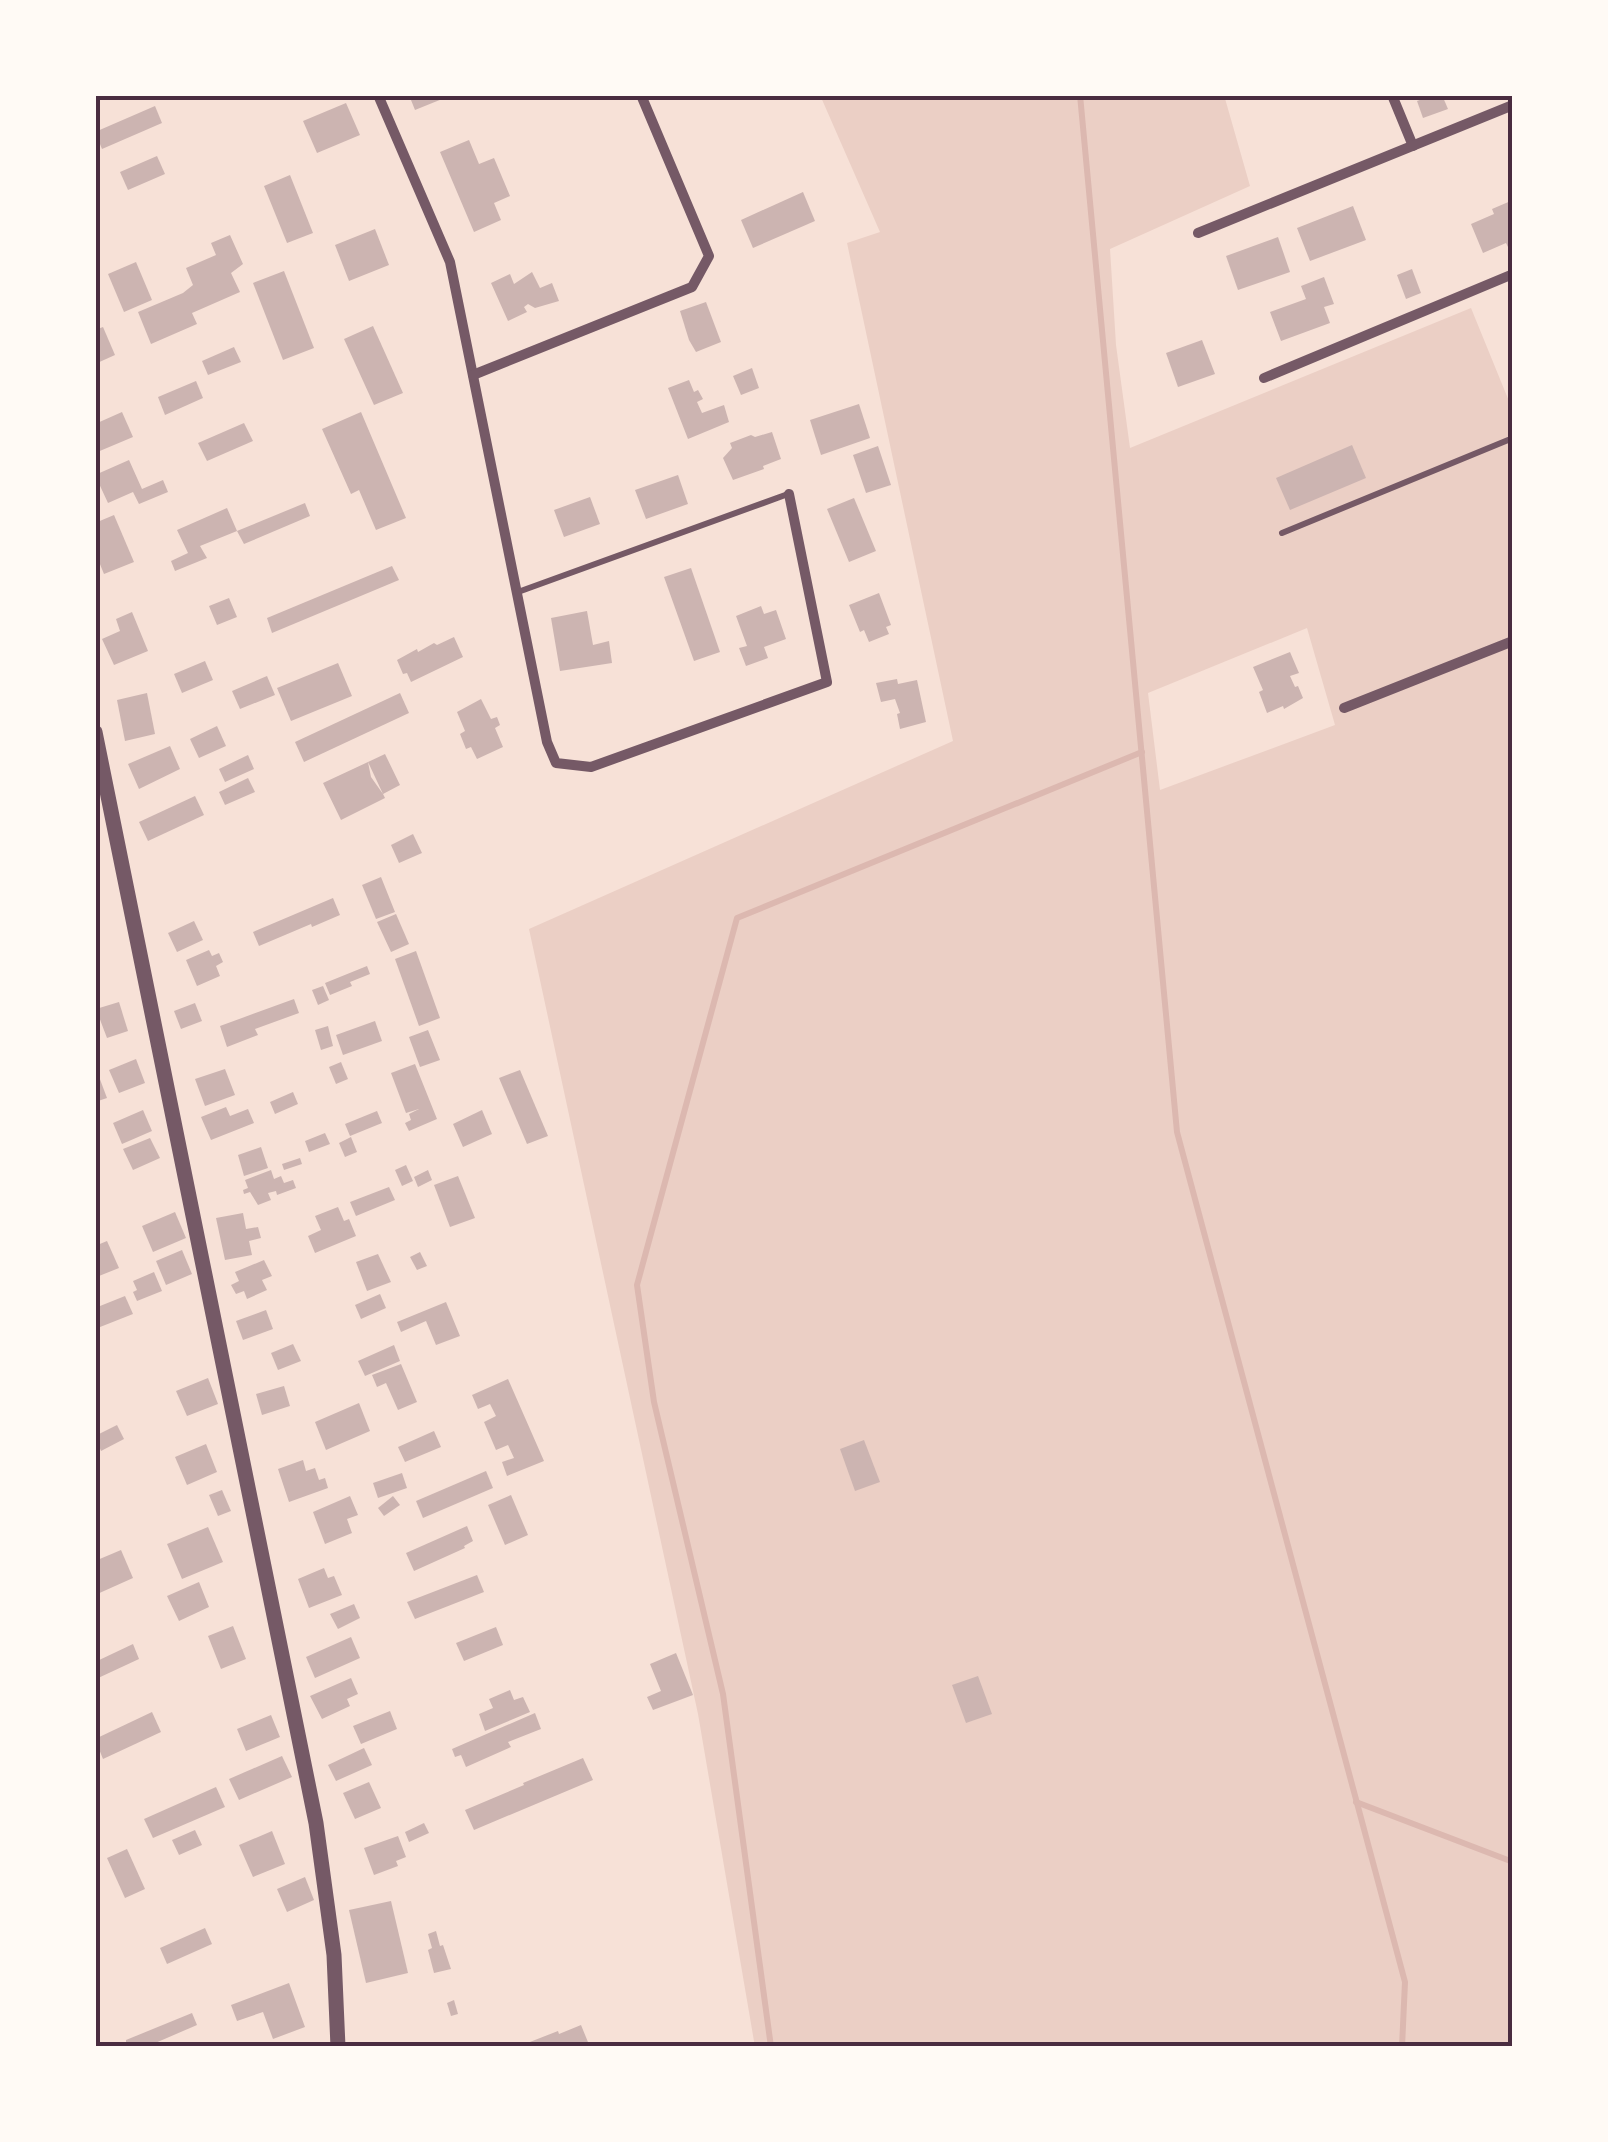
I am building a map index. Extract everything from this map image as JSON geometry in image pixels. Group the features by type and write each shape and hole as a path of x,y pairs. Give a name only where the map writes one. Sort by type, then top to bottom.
{"street":[{"path":"378,95 450,262 547,742 556,763 591,767 827,682 788,494"},
{"path":"474,375 692,287 709,256 641,95"},
{"path":"1392,95 1413,146"},
{"path":"1198,232 1513,105"},
{"path":"1264,378 1513,274"},
{"path":"1344,708 1513,641"},
{"path":"95,732 316,1824 334,1955 338,2047"}],"lane":[{"path":"1282,533 1513,438"},
{"path":"516,592 788,494"}],"shaded area":[{"path":"820,95 1224,95 1250,186 1110,249 1116,345 1130,448 1471,308 1513,411 1513,2047 755,2047 698,1714 529,929 953,741 847,243 880,232","holes":["1307,628 1335,725 1160,790 1148,693"]}],"building":[{"path":"409,95 452,95 415,110"},
{"path":"1442,95 1448,109 1423,118 1417,101"},
{"path":"346,103 360,135 317,153 303,121"},
{"path":"155,106 162,123 102,149 95,132"},
{"path":"469,140 479,164 494,158 510,196 494,203 501,220 474,232 440,152"},
{"path":"157,156 165,174 128,190 120,172"},
{"path":"290,175 313,233 287,243 264,186"},
{"path":"803,192 815,221 753,248 741,220"},
{"path":"1513,200 1513,247 1509,249 1506,243 1483,253 1471,224"},
{"path":"1353,206 1366,240 1310,261 1297,228"},
{"path":"375,229 389,265 349,281 335,245"},
{"path":"230,235 243,264 231,273 240,292 192,313 197,324 151,344 138,312 193,285 186,268 216,255 211,243"},
{"path":"1278,237 1290,272 1238,290 1226,256"},
{"path":"136,262 152,300 124,312 108,274"},
{"path":"1412,269 1421,293 1406,299 1397,275"},
{"path":"284,271 314,348 283,360 253,283"},
{"path":"532,272 540,288 552,283 559,301 535,308 528,304 524,307 527,312 508,321 491,283 510,274 514,284"},
{"path":"1324,277 1334,304 1324,307 1330,323 1281,341 1270,312 1306,299 1301,286"},
{"path":"706,302 721,342 696,352 680,311"},
{"path":"373,326 403,393 374,405 344,339"},
{"path":"103,327 115,355 95,364 95,330"},
{"path":"1202,340 1215,374 1178,387 1166,353"},
{"path":"234,347 241,362 208,375 202,361"},
{"path":"752,368 759,388 741,395 733,376"},
{"path":"689,380 694,392 698,390 703,399 697,402 702,413 724,405 729,422 688,439 668,388"},
{"path":"196,381 203,398 165,415 158,397"},
{"path":"859,404 870,438 821,455 810,420"},
{"path":"122,412 133,437 95,453 95,424"},
{"path":"361,412 406,518 376,530 359,490 351,494 322,429"},
{"path":"244,423 253,441 207,461 198,443"},
{"path":"772,432 781,459 733,480 723,458 732,448 730,443"},
{"path":"1352,445 1366,478 1290,510 1276,478"},
{"path":"878,446 891,485 866,493 853,455"},
{"path":"129,460 142,489 163,480 168,492 139,504 133,492 108,503 95,475"},
{"path":"678,475 688,504 646,519 635,490"},
{"path":"590,497 600,524 564,537 554,510"},
{"path":"854,498 876,551 849,562 827,509"},
{"path":"305,503 310,516 244,544 237,531"},
{"path":"227,508 237,531 200,546 207,558 175,571 171,561 188,553 177,530"},
{"path":"114,515 134,562 104,574 95,552 95,523"},
{"path":"392,566 399,580 272,633 267,618"},
{"path":"691,568 720,652 694,661 664,577"},
{"path":"879,593 891,625 886,627 889,634 869,642 864,630 860,632 849,605"},
{"path":"229,598 237,617 217,625 209,606"},
{"path":"761,606 764,614 776,610 786,639 764,647 768,658 746,666 739,648 747,646 736,616"},
{"path":"587,611 593,645 609,641 612,663 560,671 551,618"},
{"path":"132,612 148,651 114,665 102,639 120,631 116,619"},
{"path":"454,637 463,657 411,682 407,673 403,674 397,660"},
{"path":"1290,652 1299,673 1290,676 1303,698 1267,713 1253,667"},
{"path":"205,661 213,680 182,693 174,674"},
{"path":"338,663 352,696 291,721 277,688"},
{"path":"267,676 275,695 240,709 232,691"},
{"path":"897,679 898,684 917,680 926,722 900,729 895,699 881,702 876,683"},
{"path":"147,693 155,734 125,741 117,700"},
{"path":"400,693 409,713 304,762 295,742"},
{"path":"481,699 491,719 497,717 500,725 495,728 503,747 477,759 471,747 466,749 460,734 465,731 457,712"},
{"path":"217,726 226,746 199,758 190,739"},
{"path":"170,746 180,769 139,789 128,764"},
{"path":"385,754 400,785 383,794 368,762"},
{"path":"248,755 254,769 225,782 219,769"},
{"path":"368,762 371,777 385,798 341,820 323,783"},
{"path":"248,778 255,792 225,805 219,792"},
{"path":"195,796 204,815 148,841 139,822"},
{"path":"413,834 422,853 399,863 391,845"},
{"path":"381,877 395,912 376,919 362,885"},
{"path":"333,898 340,915 259,946 253,932"},
{"path":"396,914 409,944 391,952 377,922"},
{"path":"194,921 203,940 177,952 168,933"},
{"path":"209,950 212,956 219,953 223,962 216,966 220,976 197,986 186,960"},
{"path":"416,951 440,1018 419,1026 395,959"},
{"path":"367,966 370,974 330,995 325,983"},
{"path":"323,986 329,1000 318,1005 312,990"},
{"path":"294,999 299,1013 255,1029 258,1035 227,1047 220,1026"},
{"path":"119,1002 128,1031 107,1038 96,1009"},
{"path":"195,1003 202,1021 181,1029 174,1011"},
{"path":"375,1021 382,1041 343,1055 336,1035"},
{"path":"328,1026 333,1046 321,1050 315,1030"},
{"path":"428,1030 440,1060 420,1067 409,1037"},
{"path":"136,1059 145,1083 119,1093 109,1070"},
{"path":"341,1062 348,1079 336,1084 329,1067"},
{"path":"415,1064 437,1119 409,1131 405,1123 411,1120 409,1114 419,1109 406,1113 391,1073"},
{"path":"95,1066 107,1098 95,1102"},
{"path":"225,1069 235,1095 205,1106 195,1079"},
{"path":"520,1070 548,1136 527,1144 499,1078"},
{"path":"293,1092 298,1104 275,1114 270,1102"},
{"path":"226,1107 230,1116 248,1109 254,1123 211,1140 201,1117"},
{"path":"143,1110 152,1131 122,1144 113,1123"},
{"path":"482,1110 492,1134 463,1147 453,1124"},
{"path":"377,1111 382,1123 350,1136 345,1124"},
{"path":"325,1133 330,1144 309,1152 305,1141"},
{"path":"351,1137 357,1152 345,1157 339,1143"},
{"path":"150,1138 160,1158 133,1170 123,1149"},
{"path":"261,1147 268,1168 244,1176 238,1155"},
{"path":"300,1158 302,1164 284,1170 282,1164"},
{"path":"406,1165 413,1181 402,1186 395,1170"},
{"path":"271,1170 274,1179 281,1176 284,1183 293,1180 296,1188 277,1195 276,1191 268,1193 271,1200 258,1205 250,1192 244,1194 243,1190 248,1188 245,1180"},
{"path":"428,1170 432,1180 418,1187 414,1177"},
{"path":"458,1176 475,1218 450,1227 434,1185"},
{"path":"389,1187 395,1200 356,1216 350,1202"},
{"path":"338,1207 344,1221 349,1219 356,1236 315,1253 308,1236 321,1230 315,1216"},
{"path":"175,1212 186,1238 153,1252 142,1226"},
{"path":"243,1213 246,1229 258,1227 261,1238 249,1241 252,1255 225,1260 216,1218"},
{"path":"107,1241 119,1268 99,1276 95,1246"},
{"path":"182,1250 192,1274 166,1285 156,1261"},
{"path":"420,1252 427,1266 417,1270 410,1257"},
{"path":"378,1254 391,1282 367,1291 356,1262"},
{"path":"264,1260 272,1276 262,1280 267,1290 247,1299 244,1291 236,1294 231,1285 239,1281 235,1272"},
{"path":"154,1272 162,1291 137,1301 133,1281"},
{"path":"380,1294 386,1308 361,1319 355,1305"},
{"path":"125,1296 133,1314 95,1329 95,1308"},
{"path":"446,1302 460,1336 436,1345 426,1321 401,1332 397,1322"},
{"path":"266,1310 273,1329 243,1340 236,1321"},
{"path":"293,1344 301,1361 278,1370 271,1353"},
{"path":"394,1345 400,1361 365,1376 358,1361"},
{"path":"401,1364 417,1402 398,1410 386,1383 377,1387 372,1375"},
{"path":"208,1378 218,1404 187,1416 176,1391"},
{"path":"508,1379 544,1461 507,1476 502,1462 514,1458 508,1445 496,1450 484,1422 496,1416 490,1404 478,1409 472,1395"},
{"path":"284,1386 290,1406 262,1415 256,1394"},
{"path":"359,1403 370,1431 326,1450 315,1422"},
{"path":"117,1425 124,1439 101,1451 95,1436"},
{"path":"434,1431 441,1447 405,1462 398,1447"},
{"path":"864,1440 880,1482 855,1491 840,1449"},
{"path":"206,1444 217,1472 187,1485 175,1457"},
{"path":"303,1460 306,1471 315,1468 319,1480 325,1478 328,1488 289,1502 278,1469"},
{"path":"486,1471 493,1488 423,1518 416,1501"},
{"path":"402,1473 407,1488 378,1498 373,1483"},
{"path":"222,1490 231,1511 218,1516 209,1495"},
{"path":"511,1495 528,1535 505,1545 488,1505"},
{"path":"350,1496 358,1515 347,1519 352,1533 325,1544 313,1512"},
{"path":"393,1496 400,1505 384,1516 378,1508"},
{"path":"467,1526 473,1541 465,1548 414,1571 406,1553"},
{"path":"208,1527 223,1562 182,1579 167,1544"},
{"path":"121,1550 133,1578 95,1595 95,1561"},
{"path":"324,1568 328,1578 334,1576 342,1595 309,1608 298,1579"},
{"path":"477,1575 484,1592 415,1619 407,1602"},
{"path":"199,1582 209,1607 179,1621 167,1596"},
{"path":"354,1604 360,1618 338,1629 330,1614"},
{"path":"233,1626 246,1659 221,1669 208,1636"},
{"path":"496,1627 503,1645 464,1661 456,1643"},
{"path":"351,1637 360,1658 315,1678 306,1657"},
{"path":"133,1644 139,1659 96,1679 95,1662"},
{"path":"676,1653 693,1695 653,1710 647,1697 661,1691 650,1664"},
{"path":"978,1676 992,1714 966,1723 952,1685"},
{"path":"351,1678 358,1694 347,1699 350,1706 322,1719 310,1696"},
{"path":"510,1690 514,1700 523,1697 530,1712 485,1731 479,1714 493,1708 489,1699"},
{"path":"390,1711 397,1729 361,1744 353,1726"},
{"path":"152,1712 161,1732 103,1759 95,1739"},
{"path":"535,1713 541,1729 508,1742 511,1747 466,1767 461,1755 455,1757 452,1749"},
{"path":"271,1715 280,1737 246,1751 237,1729"},
{"path":"364,1748 372,1765 336,1781 328,1765"},
{"path":"282,1756 292,1777 239,1800 229,1779"},
{"path":"583,1758 593,1780 474,1830 465,1810"},
{"path":"369,1782 381,1808 355,1819 343,1793"},
{"path":"216,1787 225,1807 153,1838 144,1819"},
{"path":"424,1823 429,1833 409,1842 405,1832"},
{"path":"195,1830 202,1845 179,1855 172,1840"},
{"path":"272,1831 285,1864 253,1877 239,1845"},
{"path":"398,1836 406,1857 396,1861 398,1866 374,1875 364,1848"},
{"path":"127,1849 145,1889 125,1898 107,1858"},
{"path":"305,1877 314,1900 287,1912 277,1889"},
{"path":"391,1901 408,1973 366,1983 349,1910"},
{"path":"205,1928 212,1944 167,1964 160,1948"},
{"path":"436,1931 451,1969 434,1973 428,1934"},
{"path":"289,1983 305,2027 273,2039 263,2012 237,2021 231,2005"},
{"path":"454,2000 458,2014 451,2016 447,2003"},
{"path":"192,2013 197,2025 146,2047 126,2047 126,2040"},
{"path":"581,2025 590,2047 517,2047 558,2031 559,2034"}],"waterway":[{"path":"1080,95 1177,1132 1405,1982 1402,2047"},
{"path":"771,2047 723,1694 654,1402 637,1285 737,918 1142,752"},
{"path":"1356,1802 1513,1862"}]}
